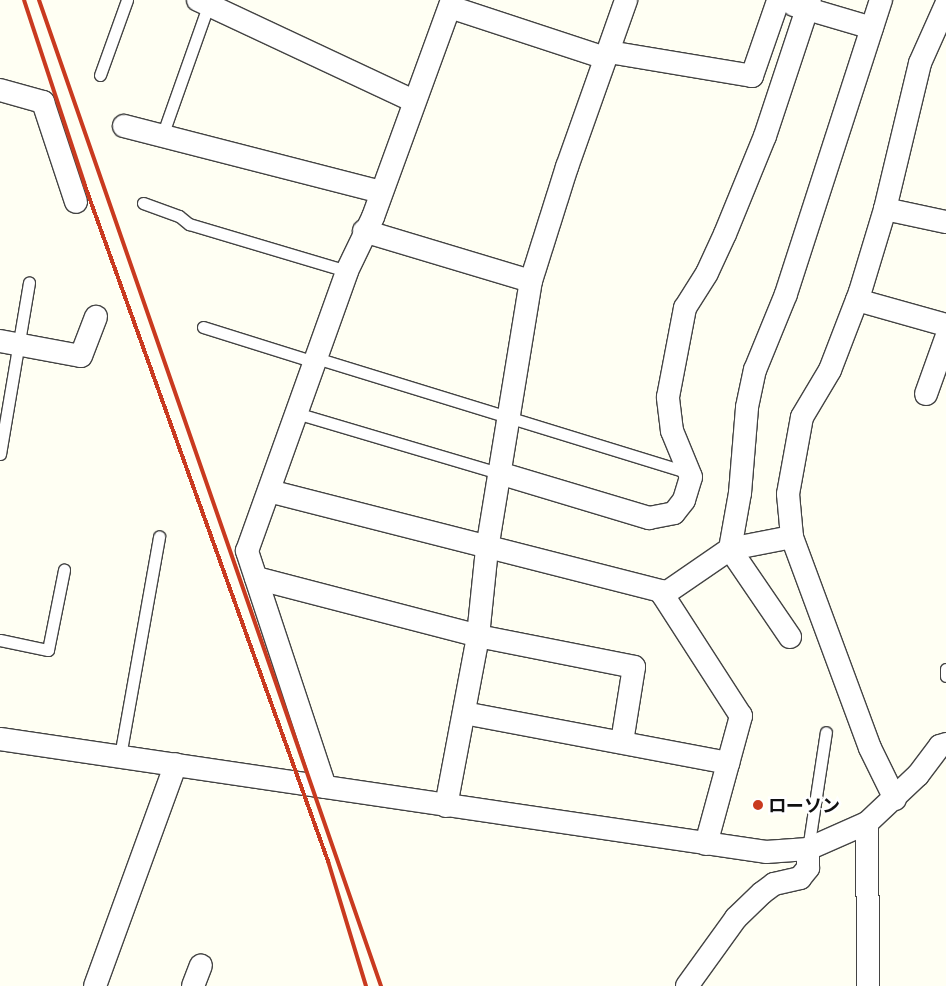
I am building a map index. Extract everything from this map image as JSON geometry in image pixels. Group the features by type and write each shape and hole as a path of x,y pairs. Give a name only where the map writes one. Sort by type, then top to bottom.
{"street":[{"path":"446,806 478,636 487,548 531,282 626,0"},
{"path":"790,637 730,548 740,493 747,407 755,370 786,294 881,0"},
{"path":"325,787 247,551 347,270 381,192 451,4 607,55 752,76 774,1 809,4 872,28"},
{"path":"205,2 414,102"},
{"path":"499,473 649,518 674,513 684,500 689,473 672,430 668,397 684,308 707,273 726,234 765,136 809,4"},
{"path":"894,799 870,748 792,537 788,494 802,417 830,370 857,300 885,209 920,63 946,5"},
{"path":"0,90 43,102 76,202"},
{"path":"124,126 381,192"},
{"path":"885,209 946,222"},
{"path":"364,231 531,282"},
{"path":"857,300 946,325"},
{"path":"10,343 81,356 96,317"},
{"path":"926,394 946,338"},
{"path":"269,491 661,591 741,716 706,844"},
{"path":"663,595 730,548 792,537"},
{"path":"256,578 478,636 634,667 622,742"},
{"path":"464,713 728,763"},
{"path":"0,739 766,852 808,849 867,823 918,775 940,746 946,744"},
{"path":"95,986 176,764"},
{"path":"867,823 868,986"},
{"path":"687,986 736,918 762,893 774,884 800,878 808,868 808,849"},
{"path":"194,986 201,965"}],"lane":[{"path":"100,76 127,0"},
{"path":"162,136 205,2"},
{"path":"143,203 179,216 189,224 347,270"},
{"path":"0,454 10,343 30,282"},
{"path":"203,327 689,473"},
{"path":"296,413 499,473"},
{"path":"120,756 159,536"},
{"path":"0,640 48,650 64,570"},
{"path":"946,669 946,676"},
{"path":"808,849 826,732"}],"railway":[{"path":"24,0 84,183 328,861 366,986"},
{"path":"39,0 381,986"}],"place":[{"name":"ローソン","path":"758,805"}]}
